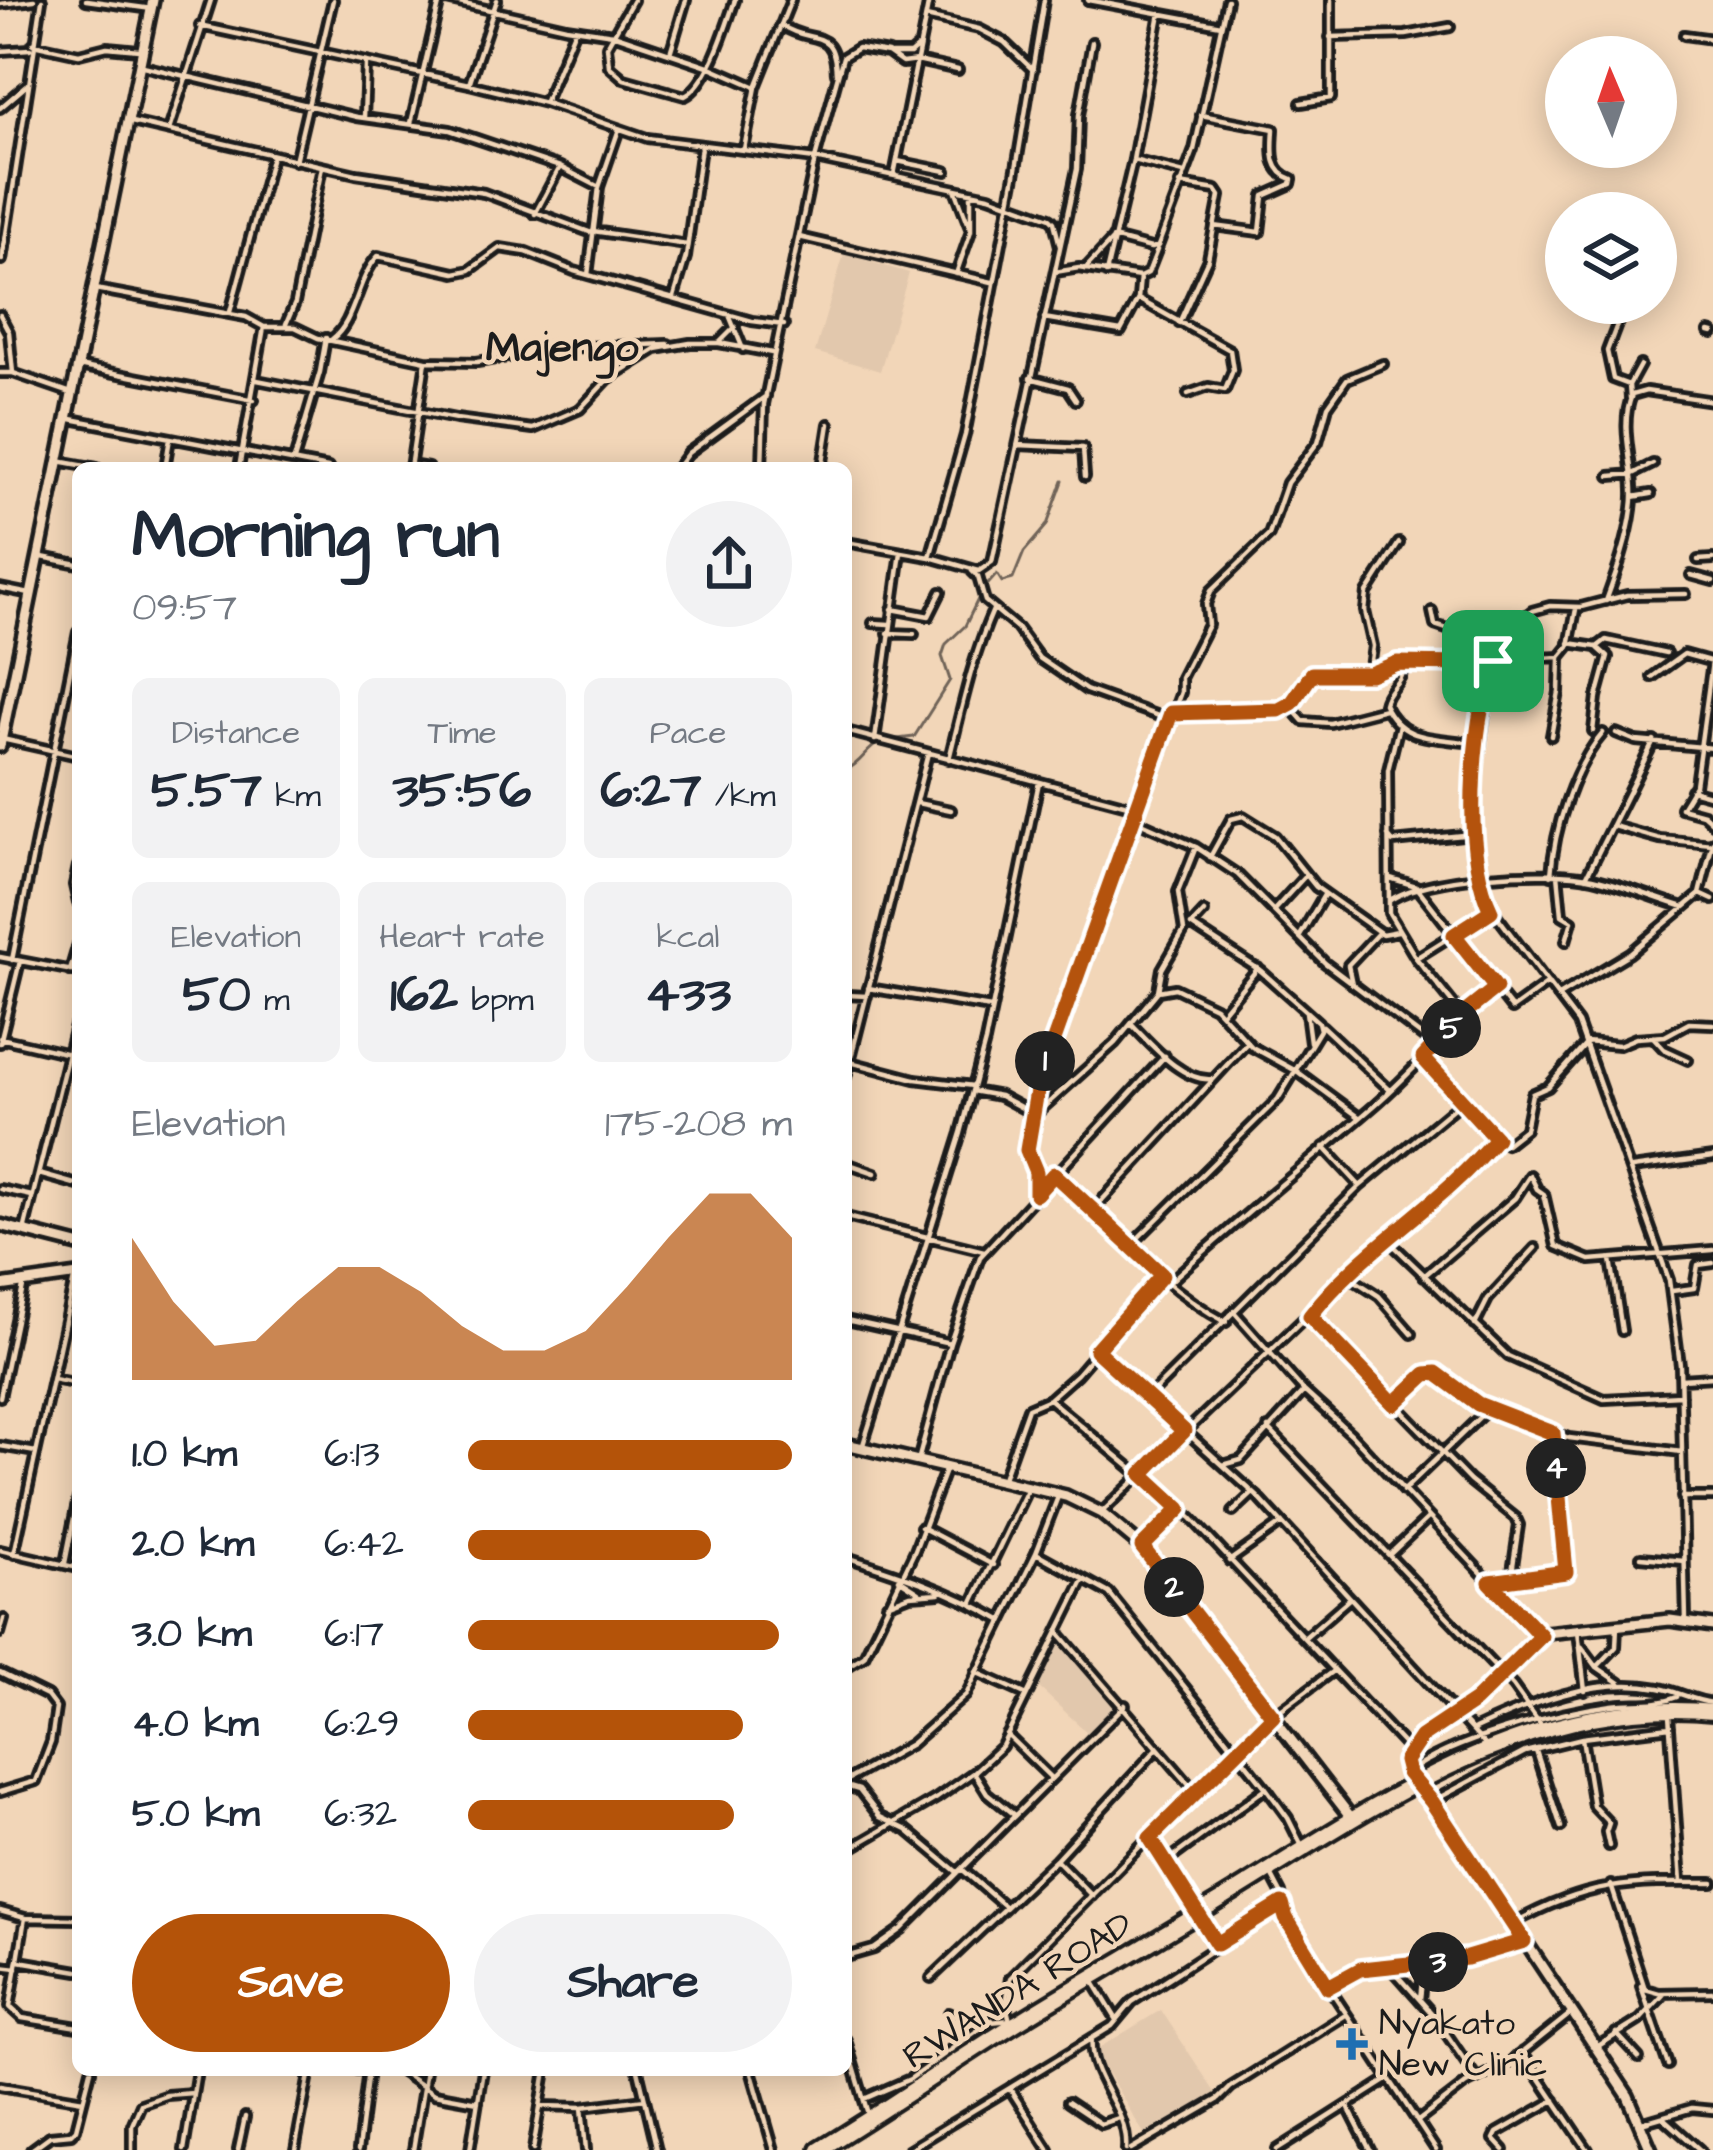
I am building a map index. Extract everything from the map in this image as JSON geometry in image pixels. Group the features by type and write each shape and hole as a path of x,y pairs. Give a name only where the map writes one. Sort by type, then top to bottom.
{"highway":[{"name":"RWANDA ROAD","path":"819,2150 1010,2023 1092,1979 1354,1820 1412,1777 1540,1725 1713,1707"}],"street":[{"path":"0,4 38,0 10,170 2,260"},
{"path":"72,755 1,743 4,693 40,556 152,4 86,0"},
{"path":"169,130 211,0"},
{"path":"295,160 331,0"},
{"path":"410,124 443,0 613,34 756,87"},
{"path":"469,84 497,0"},
{"path":"633,0 606,50 609,66 620,77 650,89 690,95 708,66 735,0"},
{"path":"670,53 686,0"},
{"path":"744,149 756,87 790,0"},
{"path":"894,175 929,0"},
{"path":"930,557 964,436 1044,0"},
{"path":"1088,0 1221,25"},
{"path":"1054,272 1085,269 1140,277 1150,269 1192,157 1227,0"},
{"path":"1301,103 1331,98 1331,0"},
{"path":"1106,273 1160,13"},
{"path":"926,17 979,29 1004,42 1034,70"},
{"path":"762,462 766,396 836,74 836,51 830,43 781,25"},
{"path":"200,26 469,84 544,103 646,138 815,159 894,175 1008,201 1054,221"},
{"path":"1330,37 1406,35 1450,27"},
{"path":"544,103 575,29"},
{"path":"1684,34 1713,39"},
{"path":"852,543 968,568 985,570 992,562 1077,169 1079,115 1092,42"},
{"path":"836,74 852,49 910,54 920,45"},
{"path":"0,51 33,46 82,54 107,47 143,50"},
{"path":"891,54 902,63 917,61 958,70"},
{"path":"364,118 367,62"},
{"path":"140,65 364,118 450,130 560,167 599,187"},
{"path":"0,108 27,85"},
{"path":"1201,115 1274,128 1276,166 1281,175 1292,178 1291,184 1264,196 1260,232 1214,226"},
{"path":"127,121 322,167 484,193 593,232 687,245"},
{"path":"588,275 599,187 619,128"},
{"path":"674,297 680,286 700,147"},
{"path":"229,314 272,156"},
{"path":"1133,160 1184,173"},
{"path":"897,161 946,172"},
{"path":"285,327 295,303 322,167"},
{"path":"535,214 560,167"},
{"path":"1179,323 1208,260 1219,192 1180,184"},
{"path":"955,189 971,230"},
{"path":"956,274 971,230 970,193"},
{"path":"1054,221 1066,213"},
{"path":"1054,221 1060,246"},
{"path":"799,237 992,282"},
{"path":"1113,238 1158,246"},
{"path":"1085,269 1113,238"},
{"path":"294,461 329,339 343,330 355,296 378,256 454,273 470,270 500,248 526,252 588,275 784,325"},
{"path":"1043,318 1118,332 1138,299 1140,277"},
{"path":"94,289 229,314 264,327 285,327 426,361 476,362 522,353 546,356 563,348 683,344 719,344 775,354"},
{"path":"1138,299 1230,350 1233,368 1225,390 1208,387 1188,394"},
{"path":"729,314 743,349"},
{"path":"0,315 9,332 13,373"},
{"path":"1617,324 1606,358 1613,379 1629,386"},
{"path":"240,462 264,327"},
{"path":"719,344 735,327"},
{"path":"257,380 419,413 537,429 580,410 638,357 683,344"},
{"path":"411,462 426,361"},
{"path":"1036,1194 1036,1172 1027,1150 1045,1061 1182,689 1180,680 1208,625 1206,604 1211,591 1273,529 1287,483 1318,442 1328,406 1347,379 1383,364"},
{"path":"1606,601 1621,558 1633,497 1627,439 1629,386 1640,365"},
{"path":"78,366 254,400"},
{"path":"0,373 13,373 71,394"},
{"path":"1030,378 1068,388 1076,400"},
{"path":"1630,399 1635,392 1646,391 1713,400"},
{"path":"681,462 766,396"},
{"path":"66,418 299,462"},
{"path":"823,462 829,424"},
{"path":"166,462 170,437"},
{"path":"1018,445 1083,448 1085,477"},
{"path":"58,460 72,463"},
{"path":"1610,476 1633,474 1653,464"},
{"path":"1633,497 1651,494"},
{"path":"1370,674 1373,646 1365,614 1367,593 1399,543"},
{"path":"875,740 901,552"},
{"path":"40,556 72,563"},
{"path":"1698,560 1713,559"},
{"path":"968,568 978,577 985,601 1017,628 1039,658 1076,685 1170,717 1273,711 1289,705 1312,674 1370,674 1395,663 1466,664 1538,609 1578,607 1627,595 1687,594"},
{"path":"1691,575 1713,581"},
{"path":"0,588 31,595"},
{"path":"892,609 929,616 941,592"},
{"path":"1551,736 1560,657 1569,643 1578,607"},
{"path":"949,758 977,644 993,610"},
{"path":"1432,611 1432,624 1497,642"},
{"path":"873,623 889,624"},
{"path":"888,633 914,634"},
{"path":"1597,647 1606,640 1666,653"},
{"path":"1497,642 1472,793 1480,878 1491,911 1560,995 1586,1042 1672,1291 1681,1379 1686,1620"},
{"path":"1569,643 1597,647 1608,657 1593,730"},
{"path":"1652,677 1684,654 1713,662 1701,745 1682,810 1703,814 1713,823"},
{"path":"1493,661 1560,657"},
{"path":"67,1054 0,1040 72,661"},
{"path":"1403,664 1402,677 1385,697 1385,709 1399,724 1414,736 1479,744"},
{"path":"1289,705 1308,723 1330,723 1385,709"},
{"path":"1399,724 1388,759 1391,919 1462,1015"},
{"path":"852,733 1139,808"},
{"path":"1566,941 1572,921 1562,915 1553,849 1578,775 1603,733"},
{"path":"1616,733 1633,740 1713,748"},
{"path":"1586,877 1654,741"},
{"path":"852,1054 928,753"},
{"path":"862,1448 972,1088 1039,782"},
{"path":"1691,790 1713,796"},
{"path":"917,803 951,810"},
{"path":"1210,857 1231,819 1243,815 1269,830 1325,894 1384,935 1398,931"},
{"path":"1135,820 1196,847 1238,874 1352,984 1436,1046"},
{"path":"1560,995 1630,952 1700,894 1713,843 1660,839 1613,826"},
{"path":"1388,836 1393,842 1412,842 1473,834"},
{"path":"1184,933 1178,892 1196,847"},
{"path":"1275,909 1306,874"},
{"path":"1389,901 1415,886 1555,874 1586,877 1684,907"},
{"path":"1390,878 1415,886 1514,1010 1550,982"},
{"path":"1300,936 1325,894"},
{"path":"1700,894 1713,900"},
{"path":"1416,958 1491,911"},
{"path":"1035,1115 1131,1024 1163,983 1162,969 1184,933 1204,912"},
{"path":"1191,925 1258,968 1390,1090"},
{"path":"1352,984 1349,963 1379,932"},
{"path":"0,957 72,972"},
{"path":"1222,1012 1258,968"},
{"path":"1158,991 1175,988 1222,1012 1248,1042 1360,1117"},
{"path":"1171,1282 1390,1090 1462,1015 1496,988"},
{"path":"852,994 867,992 991,1008"},
{"path":"1306,1012 1310,1042"},
{"path":"1130,1246 1278,1099 1319,1032 1318,1022"},
{"path":"1586,1042 1618,1045 1689,1023 1713,1024"},
{"path":"1131,1024 1165,1057 1198,1079 1216,1079"},
{"path":"24,1231 72,1036"},
{"path":"1653,1037 1688,1060"},
{"path":"1091,1211 1248,1042"},
{"path":"1423,1058 1506,1144 1521,1134 1532,1094 1548,1087 1586,1042"},
{"path":"918,1460 950,1343 984,1251 1165,1057"},
{"path":"852,1063 1000,1096 1035,1115"},
{"path":"1148,1397 1360,1186 1462,1101"},
{"path":"1101,1514 1496,1138"},
{"path":"1324,1147 1360,1186"},
{"path":"1632,1168 1713,1157"},
{"path":"852,1165 875,1173"},
{"path":"39,1174 72,1183"},
{"path":"1054,1174 1162,1275 1209,1314 1226,1322"},
{"path":"1424,1276 1520,1193 1530,1175 1544,1194 1556,1246 1586,1259 1713,1250"},
{"path":"0,1189 32,1196"},
{"path":"852,1219 984,1251"},
{"path":"0,1225 72,1243"},
{"path":"1388,1240 1508,1356 1604,1399 1681,1395"},
{"path":"1475,1325 1488,1299 1535,1248"},
{"path":"1611,1259 1622,1330"},
{"path":"1672,1291 1694,1288 1698,1265 1713,1263"},
{"path":"1002,1481 1028,1408 1049,1399 1077,1374 1162,1275"},
{"path":"0,1286 72,1276"},
{"path":"1348,1276 1379,1296 1412,1334"},
{"path":"0,1397 25,1282"},
{"path":"14,1554 72,1293"},
{"path":"1235,1313 1541,1636"},
{"path":"1310,1316 1442,1453 1516,1518 1519,1526 1511,1579"},
{"path":"852,1321 950,1343"},
{"path":"1096,1350 1282,1522 1485,1744"},
{"path":"1394,1404 1432,1372 1488,1409 1575,1440 1682,1451"},
{"path":"1681,1379 1713,1376"},
{"path":"53,1379 72,1383"},
{"path":"1223,1465 1241,1460 1304,1391"},
{"path":"1049,1399 1180,1509 1409,1750"},
{"path":"1402,1491 1488,1409"},
{"path":"1268,1428 1503,1676 1540,1725 1583,1711 1664,1702 1672,1711"},
{"path":"1490,1582 1566,1572 1553,1433"},
{"path":"0,1446 37,1453"},
{"path":"852,1446 1059,1494 1101,1514 1142,1547 1354,1820"},
{"path":"852,1663 864,1656 915,1550 946,1468"},
{"path":"972,1604 1028,1487"},
{"path":"1233,1512 1253,1493"},
{"path":"852,1780 911,1744 958,1705 1036,1553 1059,1494"},
{"path":"1682,1497 1713,1497"},
{"path":"1142,1547 1180,1509"},
{"path":"1389,1555 1428,1518"},
{"path":"1229,1561 1282,1522"},
{"path":"921,1527 993,1565"},
{"path":"65,1565 72,1534"},
{"path":"0,1550 72,1567"},
{"path":"1036,1553 1109,1593 1266,1788 1304,1850"},
{"path":"1641,1557 1684,1561"},
{"path":"852,1559 946,1593 1002,1621"},
{"path":"900,1576 924,1594"},
{"path":"852,1848 896,1825 974,1772 1007,1736 1084,1579"},
{"path":"887,1604 946,1593"},
{"path":"1304,1638 1351,1597"},
{"path":"0,1633 4,1619"},
{"path":"1652,2150 1628,2096 1405,1761 1409,1750 1432,1728 1458,1714 1552,1631 1686,1620 1713,1626"},
{"path":"1597,1666 1616,1647 1617,1626"},
{"path":"1578,1630 1583,1711"},
{"path":"1059,1633 1195,1791"},
{"path":"1582,1647 1620,1684"},
{"path":"950,2013 970,2024 1010,2023 1006,2005 1010,1978 1273,1716 1334,1671"},
{"path":"976,1672 1025,1694"},
{"path":"0,1673 47,1696 56,1708 51,1742 36,1781 0,1792"},
{"path":"1474,1730 1528,1704 1582,1691 1620,1684 1660,1688 1672,1711 1681,1882"},
{"path":"1553,1698 1556,1717"},
{"path":"852,1956 893,1936 1125,1706"},
{"path":"1432,1802 1516,1756 1618,1732 1672,1711"},
{"path":"1615,1715 1618,1732"},
{"path":"1007,1736 1052,1779"},
{"path":"1582,1738 1593,1806 1610,1823 1606,1832 1609,1846"},
{"path":"931,1978 1056,1859 1156,1750"},
{"path":"1536,1751 1561,1827"},
{"path":"974,1772 987,1792 1014,1815"},
{"path":"852,1787 880,1817 915,1836 946,1867 963,1870"},
{"path":"1166,1862 1266,1788"},
{"path":"1150,1838 1217,1944"},
{"path":"1056,1859 1092,1896"},
{"path":"963,1870 1004,1905"},
{"path":"1269,1871 1286,1918 1436,2150"},
{"path":"1512,1924 1571,1894 1611,1886 1713,1883"},
{"path":"1611,1886 1668,2066"},
{"path":"908,2150 1092,2038 1118,2020 1132,2002 1282,1904"},
{"path":"0,1912 72,1919"},
{"path":"25,1918 10,2008 14,2015 72,2026"},
{"path":"1328,1987 1356,1971 1467,1958 1524,1941"},
{"path":"1420,2001 1424,1963"},
{"path":"1388,1964 1478,2079"},
{"path":"0,1966 72,1970"},
{"path":"1092,1979 1118,2020"},
{"path":"1640,1980 1650,1992 1713,1992"},
{"path":"1595,2048 1648,2013 1656,1998 1666,1993"},
{"path":"1418,2121 1447,2097 1509,2063 1572,2013"},
{"path":"1092,2038 1090,2054 1120,2118 1129,2150 1219,2099 1346,2015"},
{"path":"864,2099 910,2079 992,2020"},
{"path":"1616,2032 1639,2058"},
{"path":"1522,2052 1578,2142 1588,2150"},
{"path":"852,2060 869,2120"},
{"path":"31,2150 50,2136 71,2134 90,2076"},
{"path":"184,2150 196,2076"},
{"path":"295,2150 309,2076"},
{"path":"358,2150 368,2076"},
{"path":"406,2076 423,2090 478,2102"},
{"path":"413,2150 425,2076"},
{"path":"470,2150 483,2076"},
{"path":"533,2150 545,2076"},
{"path":"639,2076 657,2150"},
{"path":"753,2076 774,2150"},
{"path":"1277,2150 1387,2080"},
{"path":"0,2086 83,2100"},
{"path":"1010,2089 1049,2150"},
{"path":"132,2150 132,2126 141,2104 194,2093"},
{"path":"540,2106 582,2107 645,2099"},
{"path":"1504,2150 1493,2139 1497,2133 1555,2100"},
{"path":"1068,2102 1101,2124 1120,2118"},
{"path":"1348,2105 1370,2150"},
{"path":"582,2107 586,2150"},
{"path":"1640,2123 1692,2108 1713,2110"},
{"path":"238,2150 245,2117"},
{"path":"1663,2117 1700,2150"},
{"path":"1294,2139 1298,2147"}],"shaded area":[{"path":"844,254 909,273 880,371 815,352"},
{"path":"1062,1642 1119,1702 1088,1733 1034,1683"},
{"path":"1161,2010 1218,2097 1146,2137 1094,2051"}],"waterway":[{"path":"889,740 914,737 950,680 942,656 946,644 965,626 982,591 997,574 1002,582 1013,579 1024,552 1047,525 1063,481"},
{"path":"852,766 880,742"}],"place":[{"name":"Nyakato New Clinic","path":"1352,2044"}],"district":[{"name":"Majengo","path":"562,349"}],"route":[{"path":"1499,639 1493,661 1472,803 1474,849 1491,911 1454,935 1496,988 1462,1015 1423,1058 1496,1138 1310,1316 1394,1404 1432,1372 1469,1400 1553,1433 1566,1572 1490,1582 1541,1636 1475,1701 1421,1737 1405,1761 1408,1773 1524,1941 1467,1958 1361,1969 1328,1987 1282,1904 1217,1944 1150,1838 1273,1716 1142,1547 1180,1509 1142,1474 1184,1431 1096,1350 1162,1275 1054,1174 1036,1194 1037,1177 1027,1146 1045,1061 1171,713 1279,710 1292,703 1312,674 1370,674 1397,663 1466,664 1499,639"}]}
